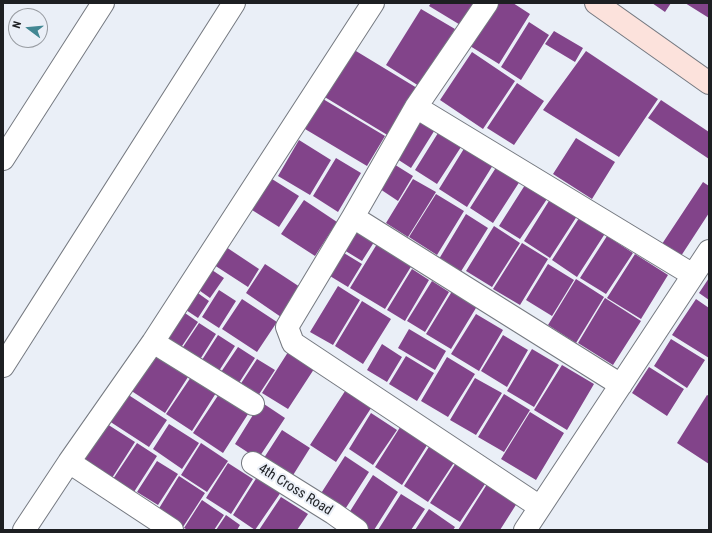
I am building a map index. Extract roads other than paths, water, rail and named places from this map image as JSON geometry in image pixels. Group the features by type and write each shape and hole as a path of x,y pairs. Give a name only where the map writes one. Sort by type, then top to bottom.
{"main road":[{"path":"596,3 709,83"}],"street":[{"path":"3,159 103,3"},
{"path":"3,366 234,3"},
{"path":"24,530 69,462 153,342 373,3"},
{"path":"487,3 416,107 353,217 287,327 293,343 540,507"},
{"path":"416,107 693,275"},
{"path":"353,217 621,385"},
{"path":"525,530 709,251"},
{"path":"153,342 253,404"},
{"path":"69,462 172,530"},
{"name":"4th Cross Road","path":"253,463 356,530"}]}
